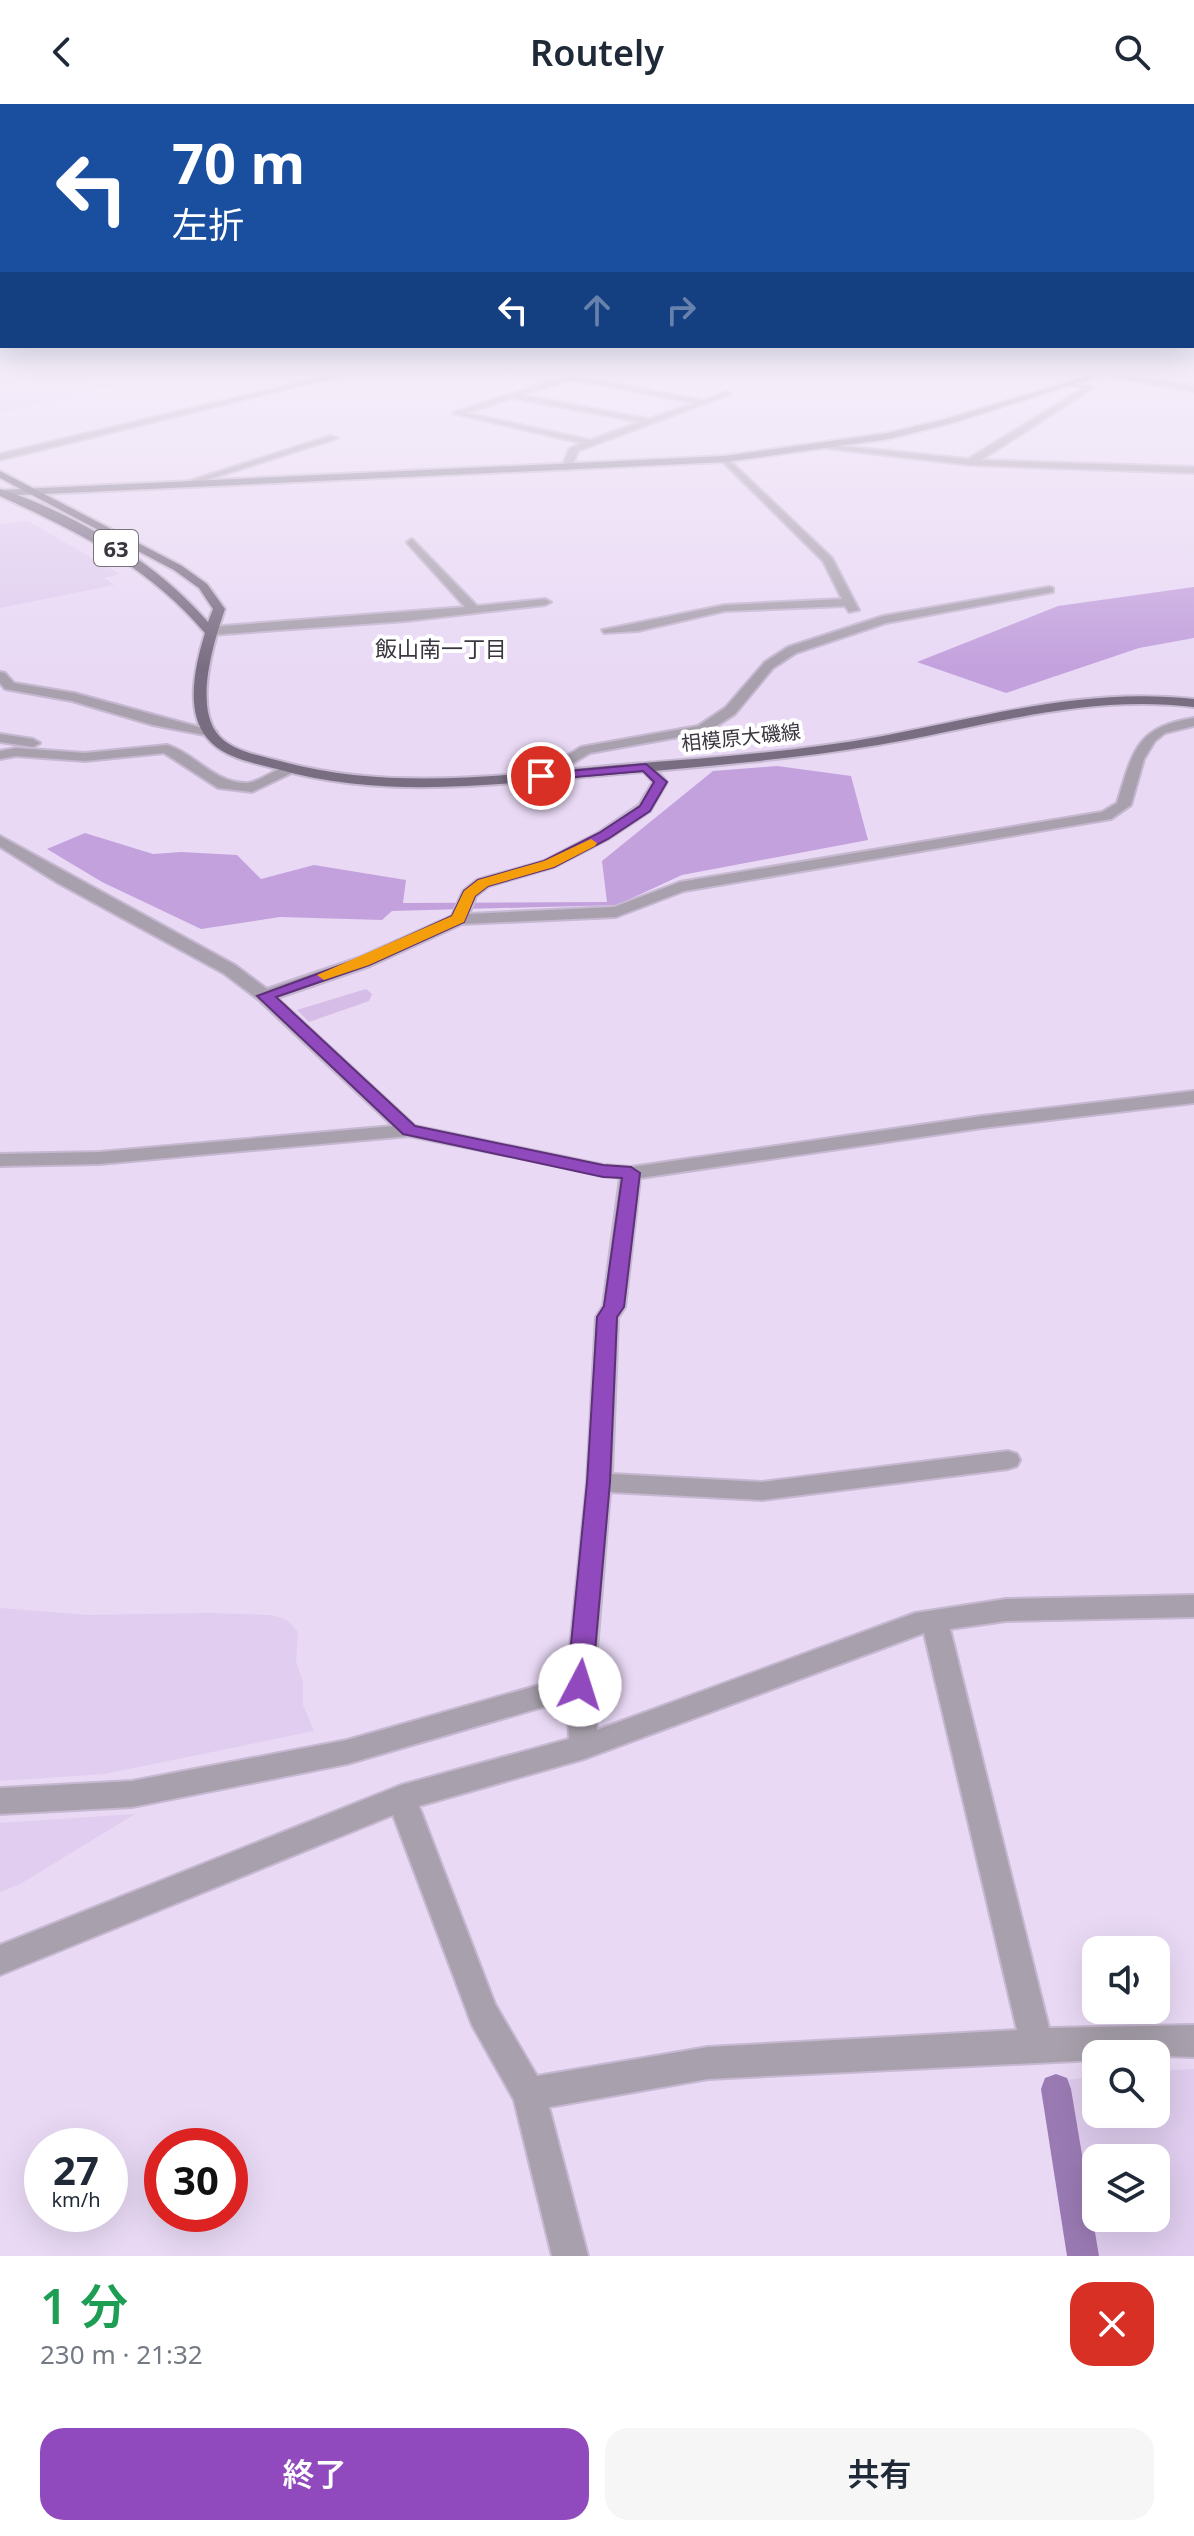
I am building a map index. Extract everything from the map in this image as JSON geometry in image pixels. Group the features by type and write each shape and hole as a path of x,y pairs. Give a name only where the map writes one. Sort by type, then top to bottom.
{"main road":[{"name":"63","path":"0,474 178,568 203,586 219,609 210,631 200,701 210,732"},
{"name":"63","path":"1,493 119,549 149,569 188,602 210,631"},
{"name":"相模原大磯線","path":"210,732 221,743 239,752 291,770 387,783 459,783 646,767 878,741 1095,700 1151,699 1194,703"}],"street":[{"path":"182,485 238,467"},
{"path":"1,493 558,467"},
{"path":"734,467 828,560 864,627"},
{"path":"1122,467 1194,470"},
{"path":"412,542 473,609"},
{"path":"541,776 586,750 702,729 730,711 769,665 792,650 864,627 966,603 1049,590"},
{"path":"210,631 545,602"},
{"path":"608,630 643,631 725,608 849,602"},
{"path":"4,684 74,697 158,722 210,732"},
{"path":"265,996 364,962 459,919 616,912 680,887 1106,816 1124,805 1144,741 1170,724 1194,722"},
{"path":"0,738 40,744 54,754"},
{"path":"0,755 16,752 85,757 167,749 223,785 252,788 291,770"},
{"path":"459,919 469,894 483,883 549,864 603,836 645,808 660,782 646,767"},
{"path":"0,841 64,880 229,969 265,996 409,1130"},
{"path":"0,1160 100,1158 409,1130 603,1171 631,1173 797,1151 957,1124 1194,1097"},
{"path":"584,1747 580,1685 599,1482 607,1317 614,1307 631,1173"},
{"path":"599,1482 762,1491 1008,1460"},
{"path":"0,1960 401,1798 584,1747 915,1624 1006,1610 1194,1606"},
{"path":"935,1622 1037,2045"},
{"path":"0,1801 132,1794 347,1752 580,1685"},
{"path":"401,1798 483,2014 529,2094 570,2256"},
{"path":"529,2094 708,2063 1037,2045 1194,2041"}],"shaded area":[{"path":"28,521 120,574 104,578 114,585 0,608 0,524"},
{"path":"1194,587 1194,638 1139,648 1006,693 917,662 1058,606"},
{"path":"777,766 851,776 868,840 682,875 617,905 392,911 382,920 280,917 201,929 102,882 47,849 85,833 153,854 237,855 261,879 314,865 406,880 403,903 607,902 602,861 713,771"},
{"path":"366,989 372,994 369,1001 309,1022 297,1010"},
{"path":"0,1608 87,1615 271,1615 287,1620 298,1632 296,1662 303,1681 303,1705 314,1731 104,1774 0,1781"},
{"path":"135,1814 20,1884 0,1892 0,1823"},
{"path":"1194,2069 1194,2256 1091,2256 1087,2232 1170,2232 1170,2144 1082,2144 1082,2205 1060,2081 1082,2078 1082,2128 1170,2128 1170,2070"}],"waterway":[{"path":"1056,2089 1083,2256"}],"slow traffic":[{"path":"324,975 364,962 459,919 469,894 483,883 549,864 591,843"}],"district":[{"name":"飯山南一丁目","path":"441,648"}],"route":[{"path":"541,776 646,767 660,782 645,808 603,836 549,864 483,883 469,894 459,919 364,962 265,996 409,1130 603,1171 631,1173 614,1307 607,1317 599,1482 580,1685"}]}
